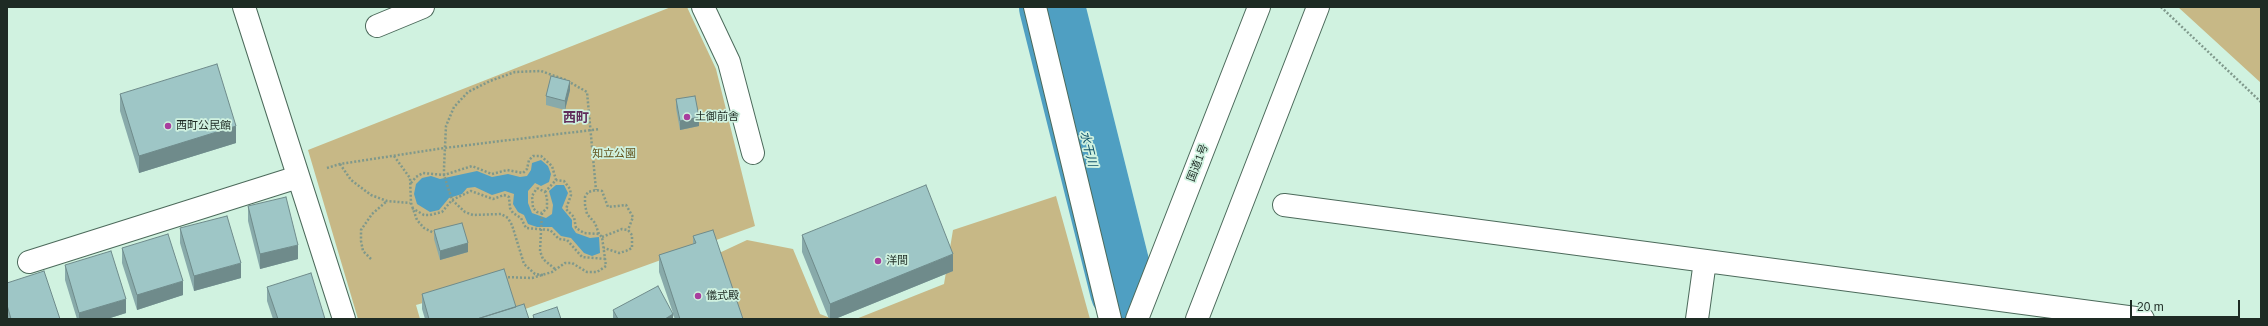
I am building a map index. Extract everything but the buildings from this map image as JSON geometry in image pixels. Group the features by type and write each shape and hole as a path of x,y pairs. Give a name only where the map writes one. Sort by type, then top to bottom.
{"main road":[{"path":"244,7 344,319"},
{"path":"377,26 423,7"},
{"path":"703,7 730,62 753,153"},
{"path":"1035,7 1110,319"},
{"name":"国道1号","path":"1137,319 1259,7"},
{"path":"1198,319 1318,7"},
{"path":"29,262 298,177"},
{"path":"1284,205 2143,319"},
{"path":"1697,319 1705,261"}],"path":[{"path":"2161,7 2261,102"},
{"path":"543,275 535,274 524,264 512,225 508,218 501,214 473,215 465,212 452,200 444,175 444,148 446,126 454,107 468,92 490,81 515,72 541,71 566,80 587,92 596,190"},
{"path":"298,177 340,164 444,148 600,129"},
{"path":"394,156 410,178 411,204 417,220 424,228 434,233"},
{"path":"411,184 416,177 423,173 444,175 472,166 492,174 507,170 523,173 527,169 529,160 533,156 541,156 552,166 556,180"},
{"path":"340,164 351,180 360,188 386,201 411,204"},
{"path":"556,180 564,181 570,189 571,195 566,204 566,210 574,217 576,228 584,233 599,234"},
{"path":"545,192 556,180"},
{"path":"537,188 545,192 548,203 546,211 542,213 537,212 533,208 532,196 537,188"},
{"path":"501,277 532,278 543,275 565,263 572,264 587,272 597,272 606,266 602,237 599,234 595,223 587,214 585,197 588,192 596,190 602,191 608,207 626,205 634,217 628,230"},
{"path":"412,208 424,215 430,215 442,212 452,200 471,191 492,199 504,195 509,197 510,208 513,213 521,218 526,228 535,230 550,230 559,239 567,240 582,257 606,259"},
{"path":"371,259 363,251 361,230 372,214 386,201"},
{"path":"542,213 543,229 540,251 543,260 555,269"},
{"path":"602,237 615,231 628,230"},
{"path":"604,248 619,253 632,248 632,235 628,230"}],"green space":[{"name":"知立公園","path":"671,7 687,7 716,69 755,226 517,312 506,279 416,305 420,319 358,319 308,150"},
{"path":"2178,7 2261,7 2261,83"},
{"path":"1056,196 1090,319 856,319 944,284 953,230"},
{"path":"747,240 793,249 820,314 833,319 743,319 717,254"}],"water":[{"path":"541,160 548,166 551,174 549,182 541,186 535,183 528,191 528,203 532,213 546,218 552,214 553,205 549,191 556,185 564,185 568,193 562,208 572,220 572,227 576,233 590,238 599,237 600,253 592,256 584,253 571,238 561,236 552,227 537,227 528,224 524,215 518,212 513,204 514,194 505,191 492,195 475,187 467,188 462,194 449,198 439,210 430,212 417,204 414,194 416,184 422,178 431,176 440,179 477,171 492,177 508,174 520,177 527,176 531,170 532,163"}],"waterway":[{"name":"水干川","path":"1052,7 1123,291"}],"place":[{"name":"土御前舎","path":"687,117"},
{"name":"西町公民館","path":"168,126"},
{"name":"洋間","path":"878,261"},
{"name":"儀式殿","path":"698,296"}],"district":[{"name":"西町","path":"576,118"}]}
